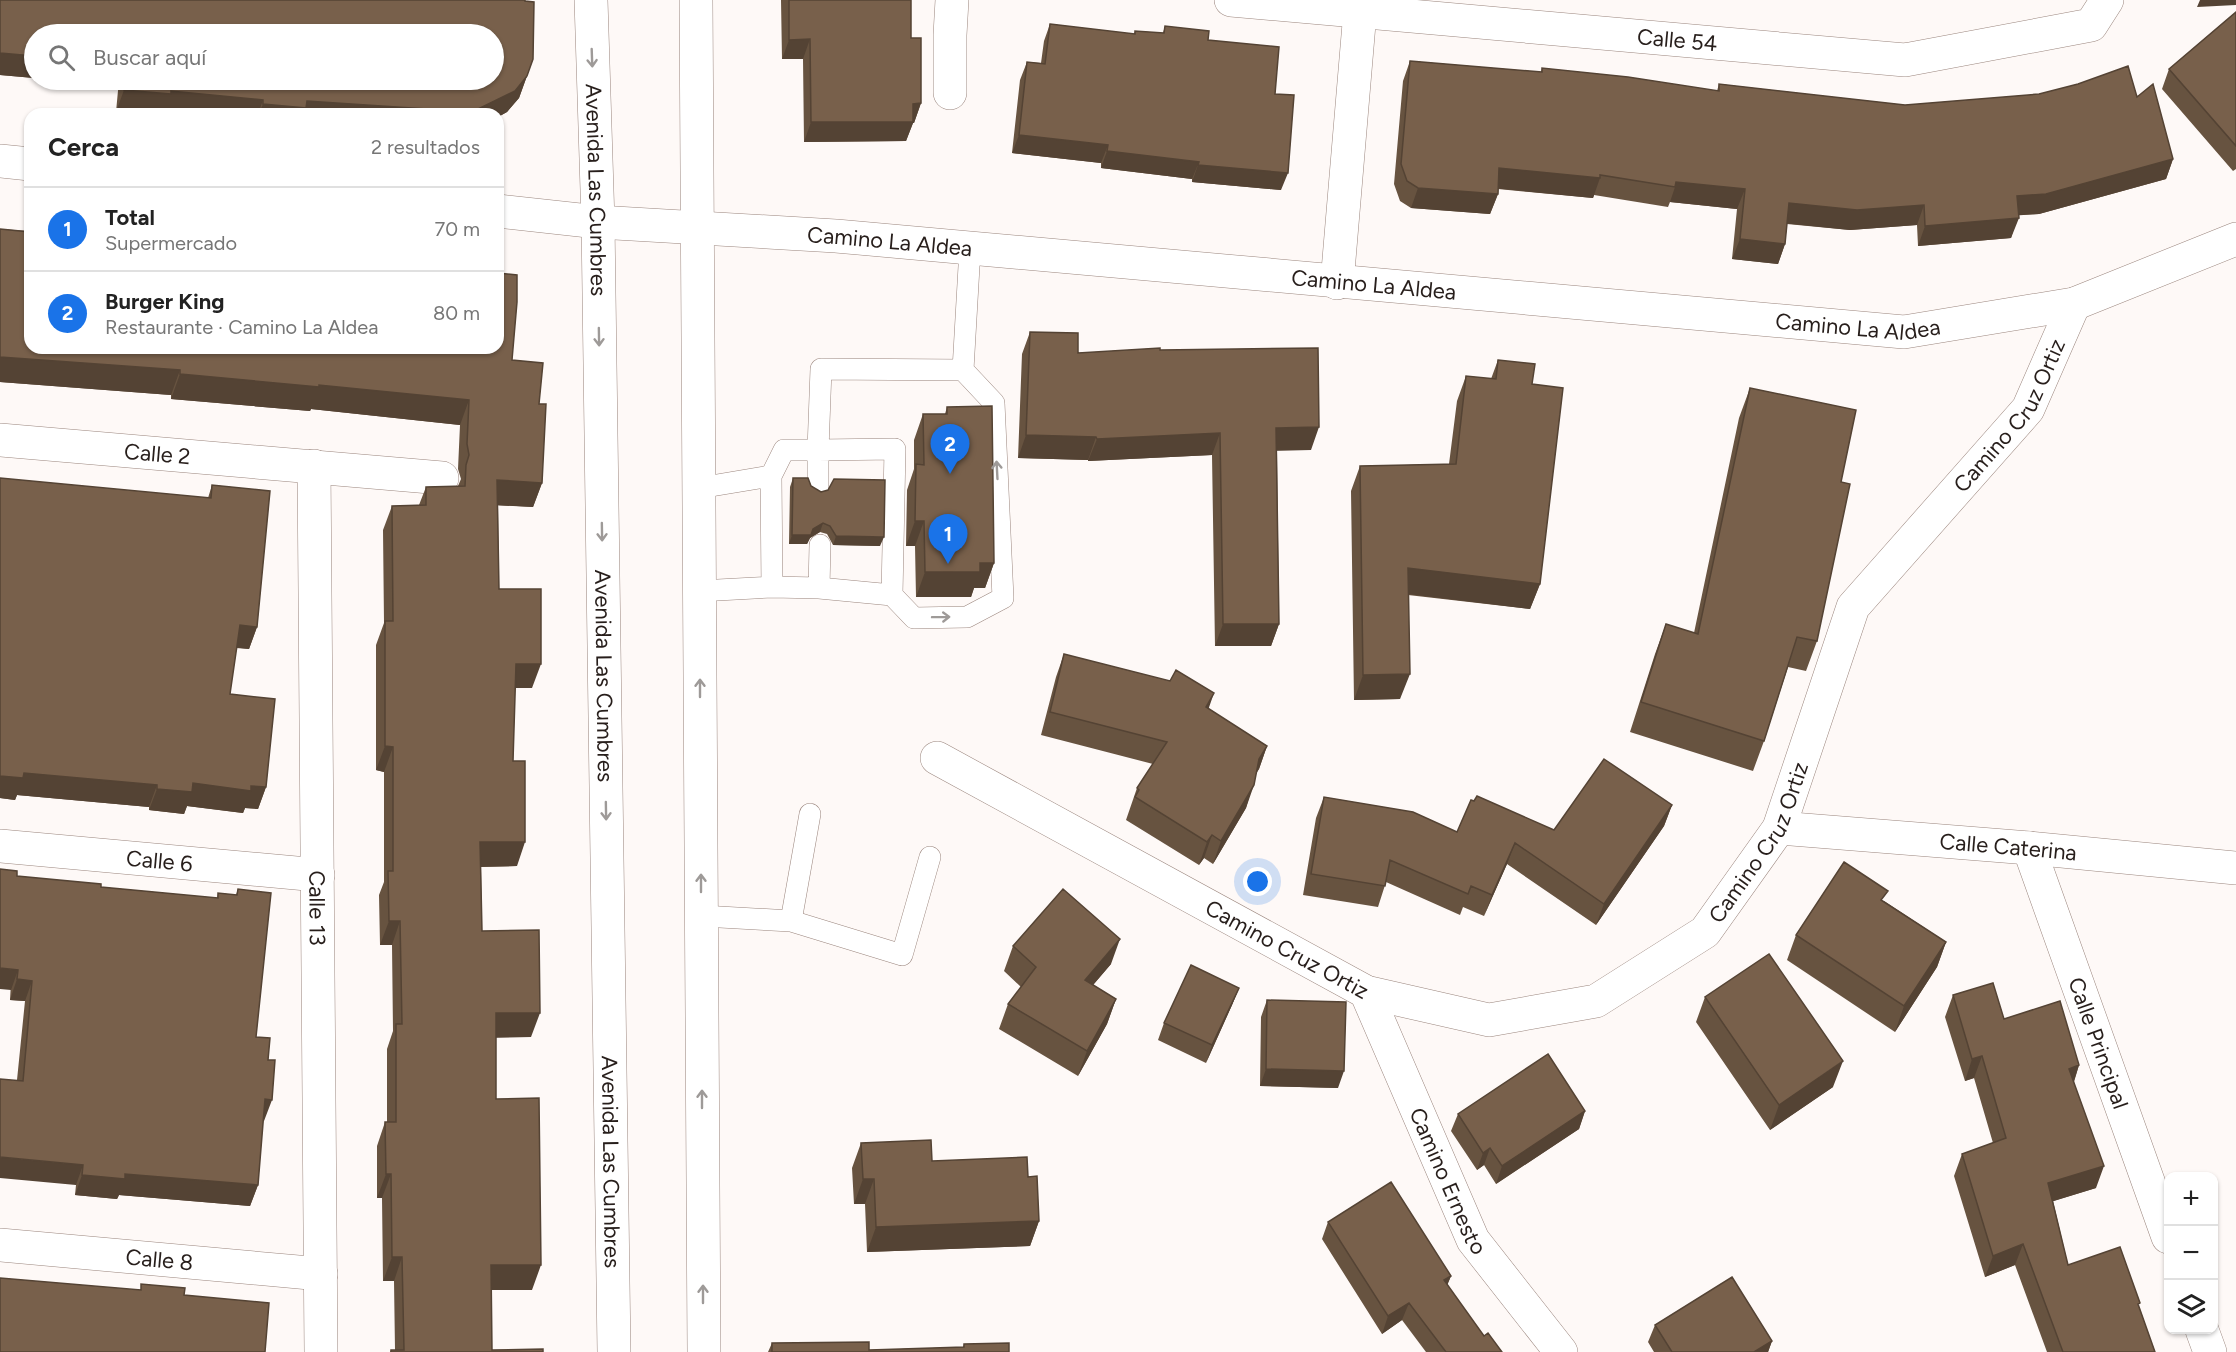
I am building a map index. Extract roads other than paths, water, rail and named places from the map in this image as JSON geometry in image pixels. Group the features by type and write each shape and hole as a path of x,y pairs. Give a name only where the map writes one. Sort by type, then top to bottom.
{"main road":[{"name":"Avenida Las Cumbres","path":"591,0 598,222 614,1352"},
{"path":"696,0 704,1352"},
{"path":"950,93 952,0"},
{"name":"Calle 54","path":"1231,0 1361,6 1905,60 2091,25 2107,0"},
{"path":"1337,283 1361,6"},
{"path":"0,161 24,163"},
{"name":"Camino La Aldea","path":"504,212 598,222 815,235 1904,332 2074,304 2236,239"},
{"name":"Camino Cruz Ortiz","path":"937,758 1366,992 1489,1020 1596,1001 1705,932 1779,828 1853,607 2028,410 2074,304"},
{"name":"Calle 2","path":"0,440 441,478"},
{"name":"Calle 13","path":"314,466 321,1352"},
{"name":"Calle Caterina","path":"1779,828 2029,848 2236,868"},
{"name":"Calle 6","path":"0,846 318,875"},
{"name":"Calle Principal","path":"2029,848 2165,1226"},
{"name":"Camino Ernesto","path":"1366,992 1473,1240 1561,1352"},
{"name":"Calle 8","path":"0,1245 321,1274"},
{"path":"2204,1334 2210,1352"}],"lane":[{"path":"963,370 970,249"},
{"path":"699,591 772,587 819,588 892,595 914,618 967,617 1003,598 994,403 963,370 821,369 818,488"},
{"path":"772,587 771,476 784,450 895,448 892,595"},
{"path":"699,488 771,476"},
{"path":"819,588 820,544"},
{"path":"791,921 810,814"},
{"path":"702,916 791,921 902,955 930,857"}],"place":[{"name":"Burger King","path":"950,474"},
{"name":"Total","path":"948,564"}]}
